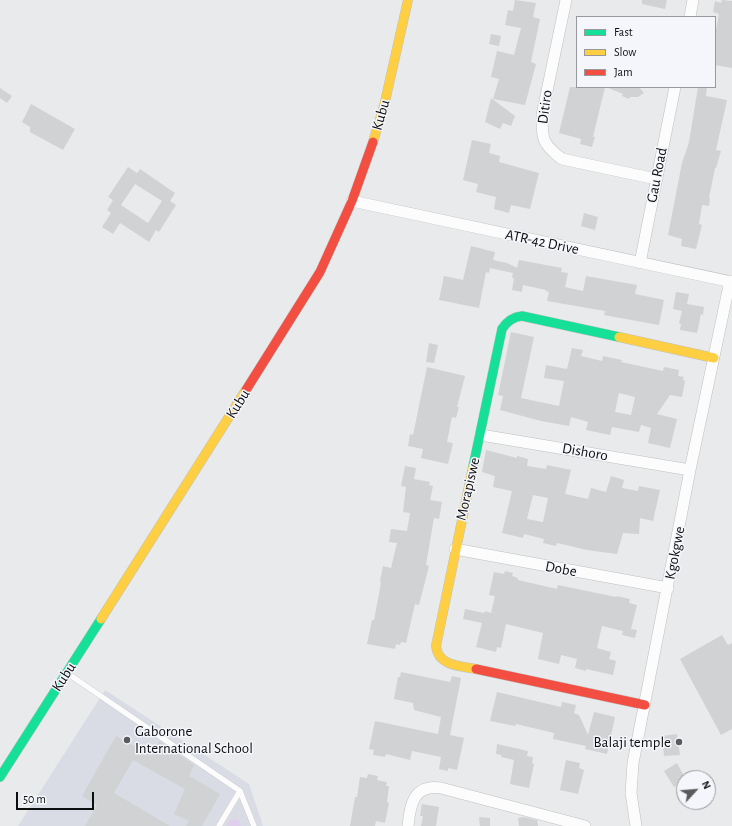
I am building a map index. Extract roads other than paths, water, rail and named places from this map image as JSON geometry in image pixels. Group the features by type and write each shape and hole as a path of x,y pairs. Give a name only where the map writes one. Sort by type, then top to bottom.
{"main road":[{"name":"Kubu","path":"0,777 313,284 330,252 352,201 368,158 384,106 408,0"},
{"name":"Morapiswe","path":"645,705 450,664 438,657 436,642 481,435 502,329 505,322 522,316 714,358"}],"street":[{"name":"Ditiro","path":"566,0 542,115 544,141 550,150 562,159 656,179"},
{"path":"690,16 693,0"},
{"name":"Gau Road","path":"640,263 675,88"},
{"name":"ATR-42 Drive","path":"352,201 731,282"},
{"name":"Kgokgwe","path":"636,826 631,793 633,763 690,470 731,282"},
{"name":"Dishoro","path":"481,435 690,470"},
{"name":"Dobe","path":"455,549 668,588"},
{"path":"408,826 412,802 421,791 432,787 441,788 585,826"}],"lane":[{"path":"67,673 240,790 254,826"},
{"path":"219,826 240,790"}],"place":[{"name":"Gaborone International School","path":"127,740"},
{"name":"Balaji temple","path":"679,742"}]}
